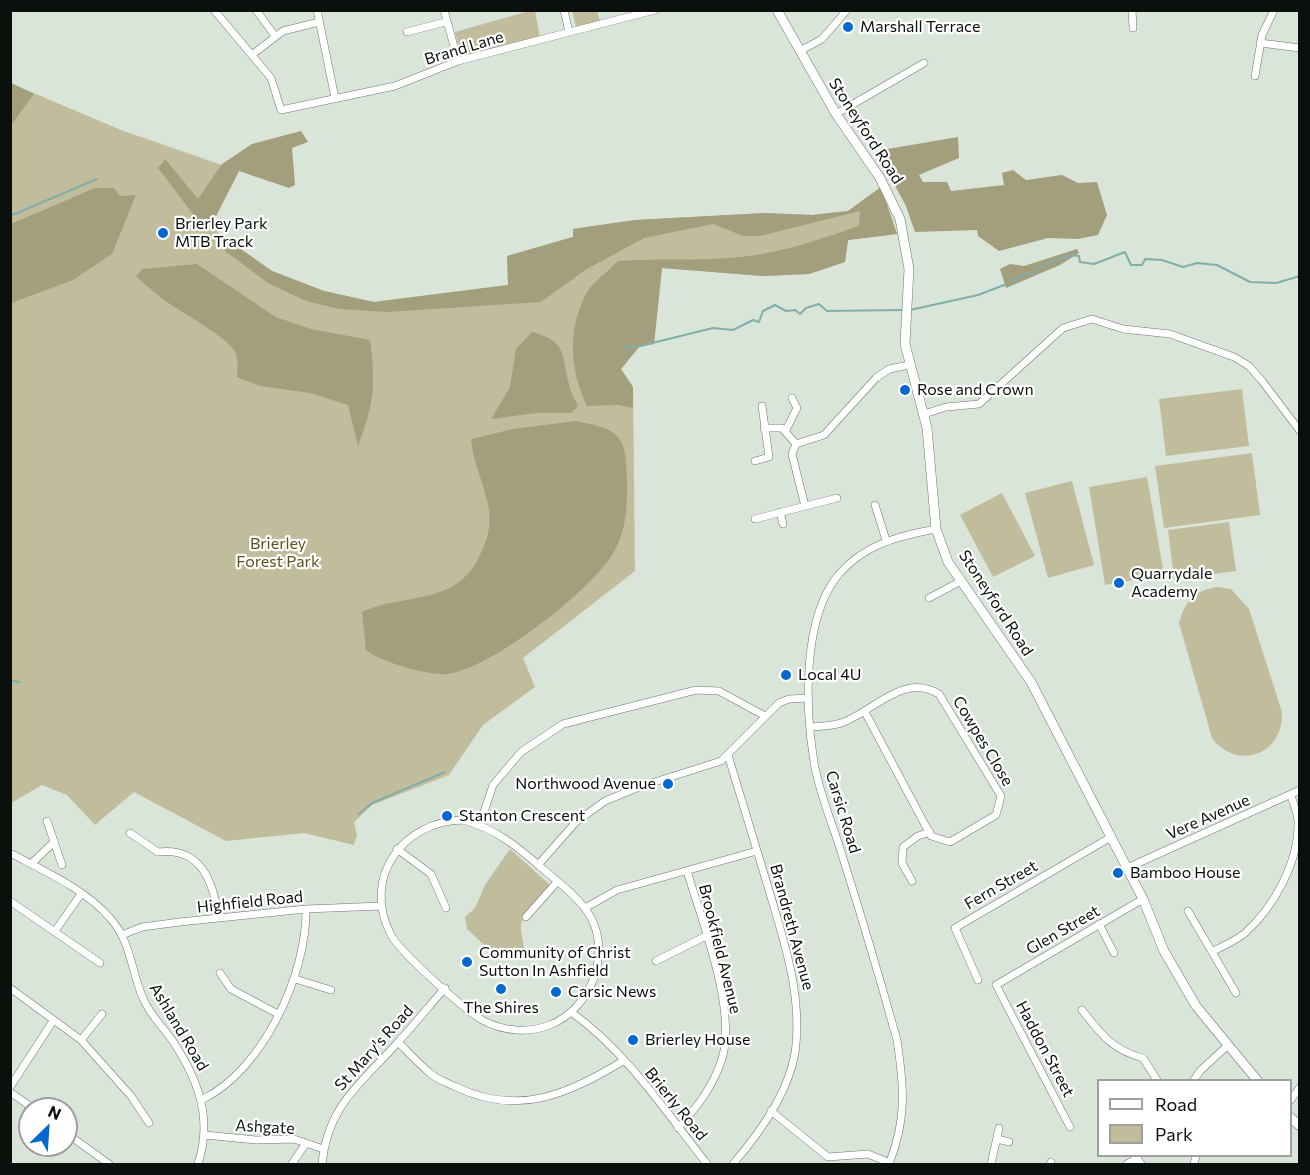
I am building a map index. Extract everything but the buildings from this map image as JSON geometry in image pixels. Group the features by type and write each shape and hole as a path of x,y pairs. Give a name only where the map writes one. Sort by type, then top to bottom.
{"main road":[{"name":"Stoneyford Road","path":"777,10 836,114 865,154 900,219 909,269 905,342 909,365 924,414 930,450 936,529 948,561 1031,682 1143,899 1169,960 1196,1006 1256,1079"}],"street":[{"path":"214,10 253,54 275,36 292,27 319,22"},
{"path":"256,10 275,36"},
{"path":"317,10 335,98"},
{"path":"444,10 445,22 458,61"},
{"path":"564,10 569,32"},
{"name":"Brand Lane","path":"253,54 271,78 281,111 395,86 458,61 655,10"},
{"path":"800,51 822,39 847,10"},
{"path":"1132,10 1133,28"},
{"path":"1255,76 1260,43 1274,10"},
{"path":"407,32 445,22"},
{"path":"1260,43 1299,48"},
{"path":"836,114 924,63"},
{"path":"924,414 946,407 978,404 1063,328 1092,319 1123,329 1170,334 1234,357 1249,366 1299,431"},
{"path":"796,444 824,435 882,373 909,365"},
{"path":"786,430 797,408 792,398"},
{"path":"754,461 769,457 762,406"},
{"path":"764,428 786,430 796,444"},
{"path":"796,444 792,454 805,506"},
{"path":"755,519 837,498"},
{"path":"875,505 886,540"},
{"path":"780,512 783,524"},
{"name":"Carsic Road","path":"889,1164 903,1121 903,1080 897,1040 814,763 808,698 815,625 826,593 847,566 865,551 886,540 936,529"},
{"path":"929,598 961,581"},
{"name":"Cowpes Close","path":"811,727 841,724 902,689 918,686 939,694 1001,796 996,815 950,842 932,836 930,832"},
{"path":"480,824 493,785 521,752 563,724 696,690 718,692 765,716"},
{"path":"538,865 576,822 605,801 639,787 714,764 728,755 779,703 789,699 808,698"},
{"path":"865,712 930,832 918,836 903,847 902,863 912,881"},
{"name":"Brandreth Avenue","path":"728,755 784,940 797,1003 794,1054 771,1111 755,1139 733,1164"},
{"name":"Vere Avenue","path":"1127,868 1299,790"},
{"path":"1212,952 1244,935 1264,913 1286,876 1297,848 1298,819 1291,795"},
{"path":"464,820 480,824 508,839 585,908 597,937 598,967 592,987 572,1012 555,1023 539,1029 500,1028 479,1018 394,941 382,906 383,880 397,849 417,832 435,823 464,820"},
{"path":"47,822 62,865"},
{"path":"130,833 158,852 172,851 190,857 214,886 219,918"},
{"name":"Fern Street","path":"978,981 955,928 1111,837"},
{"path":"31,864 54,842"},
{"path":"397,849 431,874 446,908"},
{"path":"585,908 617,890 758,851"},
{"path":"10,853 81,894 111,919 122,935"},
{"name":"Brookfield Avenue","path":"678,1128 701,1102 723,1056 726,1014 687,871"},
{"path":"526,917 557,882"},
{"path":"55,931 81,894"},
{"name":"Glen Street","path":"996,985 1143,899"},
{"path":"10,901 100,963"},
{"name":"Highfield Road","path":"122,935 142,927 219,918 306,909 382,906"},
{"path":"198,1164 205,1135 203,1099 220,1091 253,1056 278,1014 295,979 306,931 306,909"},
{"path":"1188,911 1236,993"},
{"path":"1099,924 1114,953"},
{"name":"Ashland Road","path":"122,935 143,1000 177,1048 203,1099"},
{"path":"657,961 706,936"},
{"path":"220,973 231,989 278,1014"},
{"path":"295,979 331,990"},
{"name":"Haddon Street","path":"996,985 1070,1127"},
{"path":"10,988 81,1040 131,1096 149,1123"},
{"name":"St Mary's Road","path":"322,1164 324,1149 346,1096 398,1042 444,988"},
{"path":"1082,1010 1099,1032 1122,1053 1143,1058 1156,1079"},
{"name":"Brierly Road","path":"572,1012 595,1031 623,1062 707,1164"},
{"path":"81,1040 102,1014"},
{"path":"10,1087 53,1021"},
{"path":"398,1042 433,1076 470,1094 498,1100 528,1101 562,1094 623,1062"},
{"path":"1195,1079 1227,1046"},
{"path":"771,1111 828,1156 868,1154 889,1164"},
{"path":"991,1164 999,1128"},
{"name":"Ashgate","path":"205,1135 256,1140 294,1139 324,1149"},
{"path":"997,1139 1009,1142"},
{"path":"292,1164 306,1143"},
{"path":"78,1144 99,1162 109,1164"},
{"path":"1127,1164 1137,1158 1141,1164"}],"green space":[{"path":"535,11 540,37 469,55 459,48 455,32"},
{"path":"572,11 597,11 600,21 576,27"},
{"name":"Brierley Forest Park","path":"10,83 121,130 239,171 214,220 218,233 272,271 324,291 374,302 508,285 507,256 573,237 573,229 635,220 765,213 812,215 848,211 881,187 897,234 848,240 845,262 809,274 763,276 662,268 654,344 639,347 621,369 633,387 635,571 523,658 535,687 483,725 449,775 372,805 354,822 357,835 354,845 304,833 226,841 134,792 95,825 67,795 42,785 11,803"},
{"path":"1242,389 1249,446 1166,456 1159,399"},
{"path":"1252,453 1260,515 1164,528 1155,466"},
{"path":"1147,477 1164,575 1105,585 1089,487"},
{"path":"1072,481 1094,565 1048,578 1025,493"},
{"path":"1002,493 1035,556 993,577 960,515"},
{"path":"1229,522 1236,571 1174,579 1168,530"},
{"path":"1218,587 1231,589 1249,609 1282,712 1281,727 1276,739 1258,754 1246,756 1234,754 1212,738 1179,623 1184,609 1192,598 1203,591"},
{"path":"510,849 550,885 523,917 521,924 524,948 522,959 498,958 467,929 465,917 475,908 485,885"}],"shaded area":[{"path":"11,83 34,94 11,125"},
{"path":"301,131 308,142 292,148 295,185 289,188 239,171 214,220 199,222 158,168 165,159 198,199 222,164 252,144"},
{"path":"958,137 959,158 919,175 923,182 947,182 951,191 1004,185 1002,173 1013,170 1026,180 1062,175 1078,183 1097,182 1107,215 1098,235 1078,239 1048,238 999,251 978,236 977,230 915,232 906,206 876,151"},
{"path":"881,187 897,234 848,240 845,262 809,274 763,276 662,268 654,344 639,347 621,369 633,387 633,408 618,405 587,406 574,364 573,336 580,308 592,285 618,261 744,257 774,252 859,226 860,211 760,236 743,236 713,224 644,238 585,270 541,302 387,312 339,309 306,301 268,283 225,251 218,233 272,271 324,291 374,302 508,285 507,256 573,237 573,229 635,220 765,213 812,215 848,211"},
{"path":"95,188 114,188 120,196 136,195 112,254 73,280 11,303 11,224"},
{"path":"1077,249 1079,253 1060,265 1006,288 1000,269 1010,264 1024,266"},
{"path":"197,264 276,317 311,329 370,340 373,370 372,394 358,446 348,405 310,393 260,386 237,377 238,365 233,348 208,328 168,303 136,277 142,269"},
{"path":"532,332 552,340 561,350 570,390 578,406 571,413 537,413 491,419 510,387 516,349"},
{"path":"576,421 611,431 622,443 625,453 627,490 624,525 615,550 604,566 565,605 540,624 490,658 467,669 448,674 429,673 382,659 366,650 362,612 444,591 458,583 470,572 480,555 488,534 489,511 471,439 513,429"}],"waterway":[{"path":"10,216 97,179"},
{"path":"1012,281 1025,274 1035,274 1036,269 1064,257 1075,255 1079,256 1080,262 1094,264 1125,252 1131,265 1142,265 1145,259 1162,260 1183,267 1197,263 1217,265 1250,282 1276,283 1300,276"},
{"path":"910,310 978,295 1007,284"},
{"path":"624,350 627,346 632,348 713,328 733,330 753,320 759,322 763,311 775,305 786,311 795,310 800,314 806,308 819,304 827,311 904,310"},
{"path":"10,680 19,682"},
{"path":"359,814 372,803 445,772"}],"place":[{"name":"Marshall Terrace","path":"848,27"},
{"name":"Brierley Park MTB Track","path":"163,233"},
{"name":"Rose and Crown","path":"905,390"},
{"name":"Quarrydale Academy","path":"1119,583"},
{"name":"Local 4U","path":"786,675"},
{"name":"Northwood Avenue","path":"668,784"},
{"name":"Stanton Crescent","path":"447,816"},
{"name":"Bamboo House","path":"1118,873"},
{"name":"Community of Christ Sutton In Ashfield","path":"467,962"},
{"name":"The Shires","path":"501,989"},
{"name":"Carsic News","path":"556,992"},
{"name":"Brierley House","path":"633,1040"}]}
